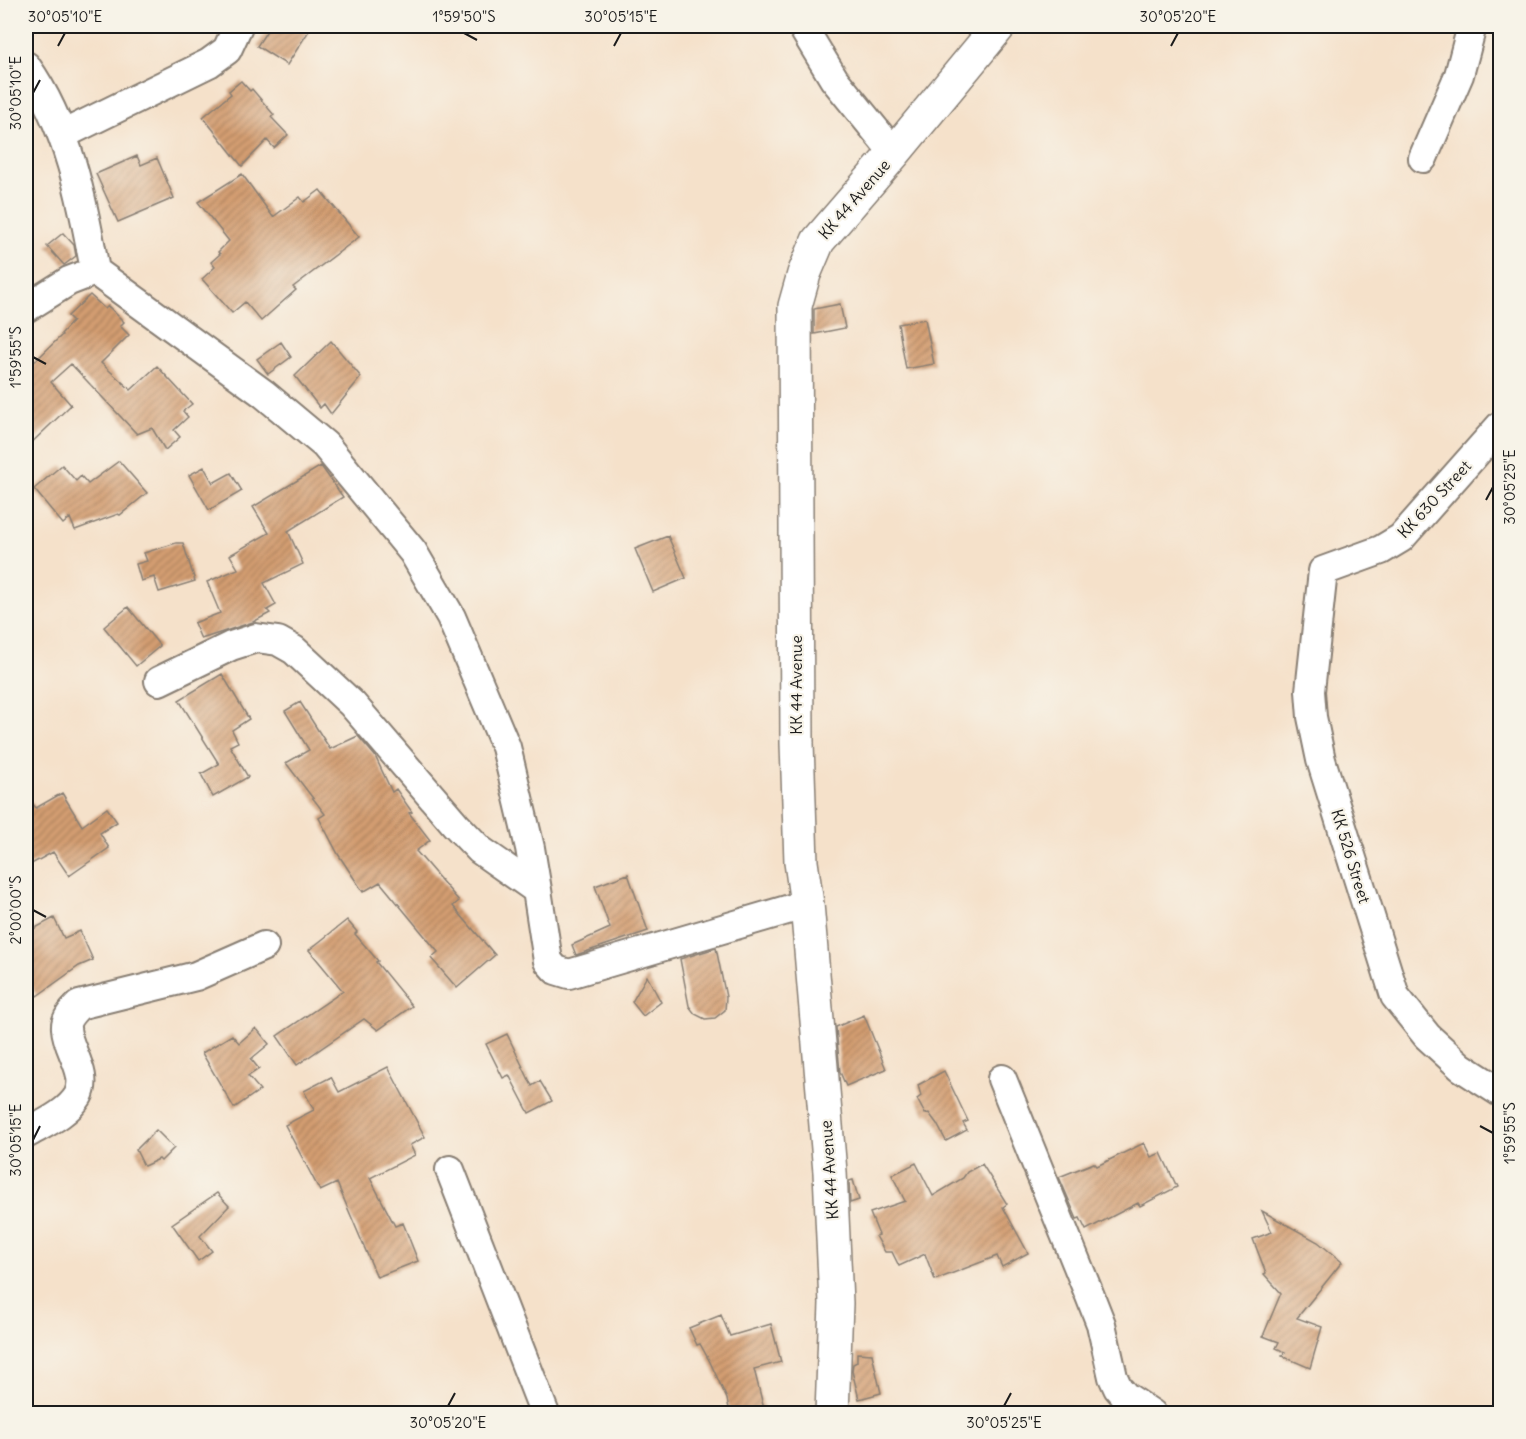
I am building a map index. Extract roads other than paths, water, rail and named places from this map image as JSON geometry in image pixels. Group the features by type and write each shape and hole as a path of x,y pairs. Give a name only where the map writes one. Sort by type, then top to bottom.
{"main road":[{"name":"KK 44 Avenue","path":"832,1413 836,1303 830,1172 807,904 801,862 797,743 795,306 804,274 818,240 894,153 999,26"}],"street":[{"path":"62,135 209,63 227,50 237,26"},
{"path":"802,26 834,79 894,153"},
{"path":"1423,158 1459,75 1472,26"},
{"path":"26,66 62,135 86,214 95,271 264,394 325,445 413,552 451,617 506,747 530,848 548,961 556,970 569,974 807,904"},
{"path":"26,308 69,281 95,271"},
{"name":"KK 630 Street","path":"1323,571 1381,550 1401,538 1500,426"},
{"name":"KK 526 Street","path":"1323,571 1310,692 1312,717 1321,760 1395,996 1427,1036 1461,1067 1500,1092"},
{"path":"159,681 231,646 256,638 278,641 294,650 352,704 480,850 537,890"},
{"path":"26,1134 63,1111 79,1094 81,1076 66,1027 70,1013 79,1005 196,976 264,946"},
{"path":"1002,1079 1094,1305 1101,1324 1113,1377 1125,1396 1152,1413"},
{"path":"450,1170 545,1413"}]}
